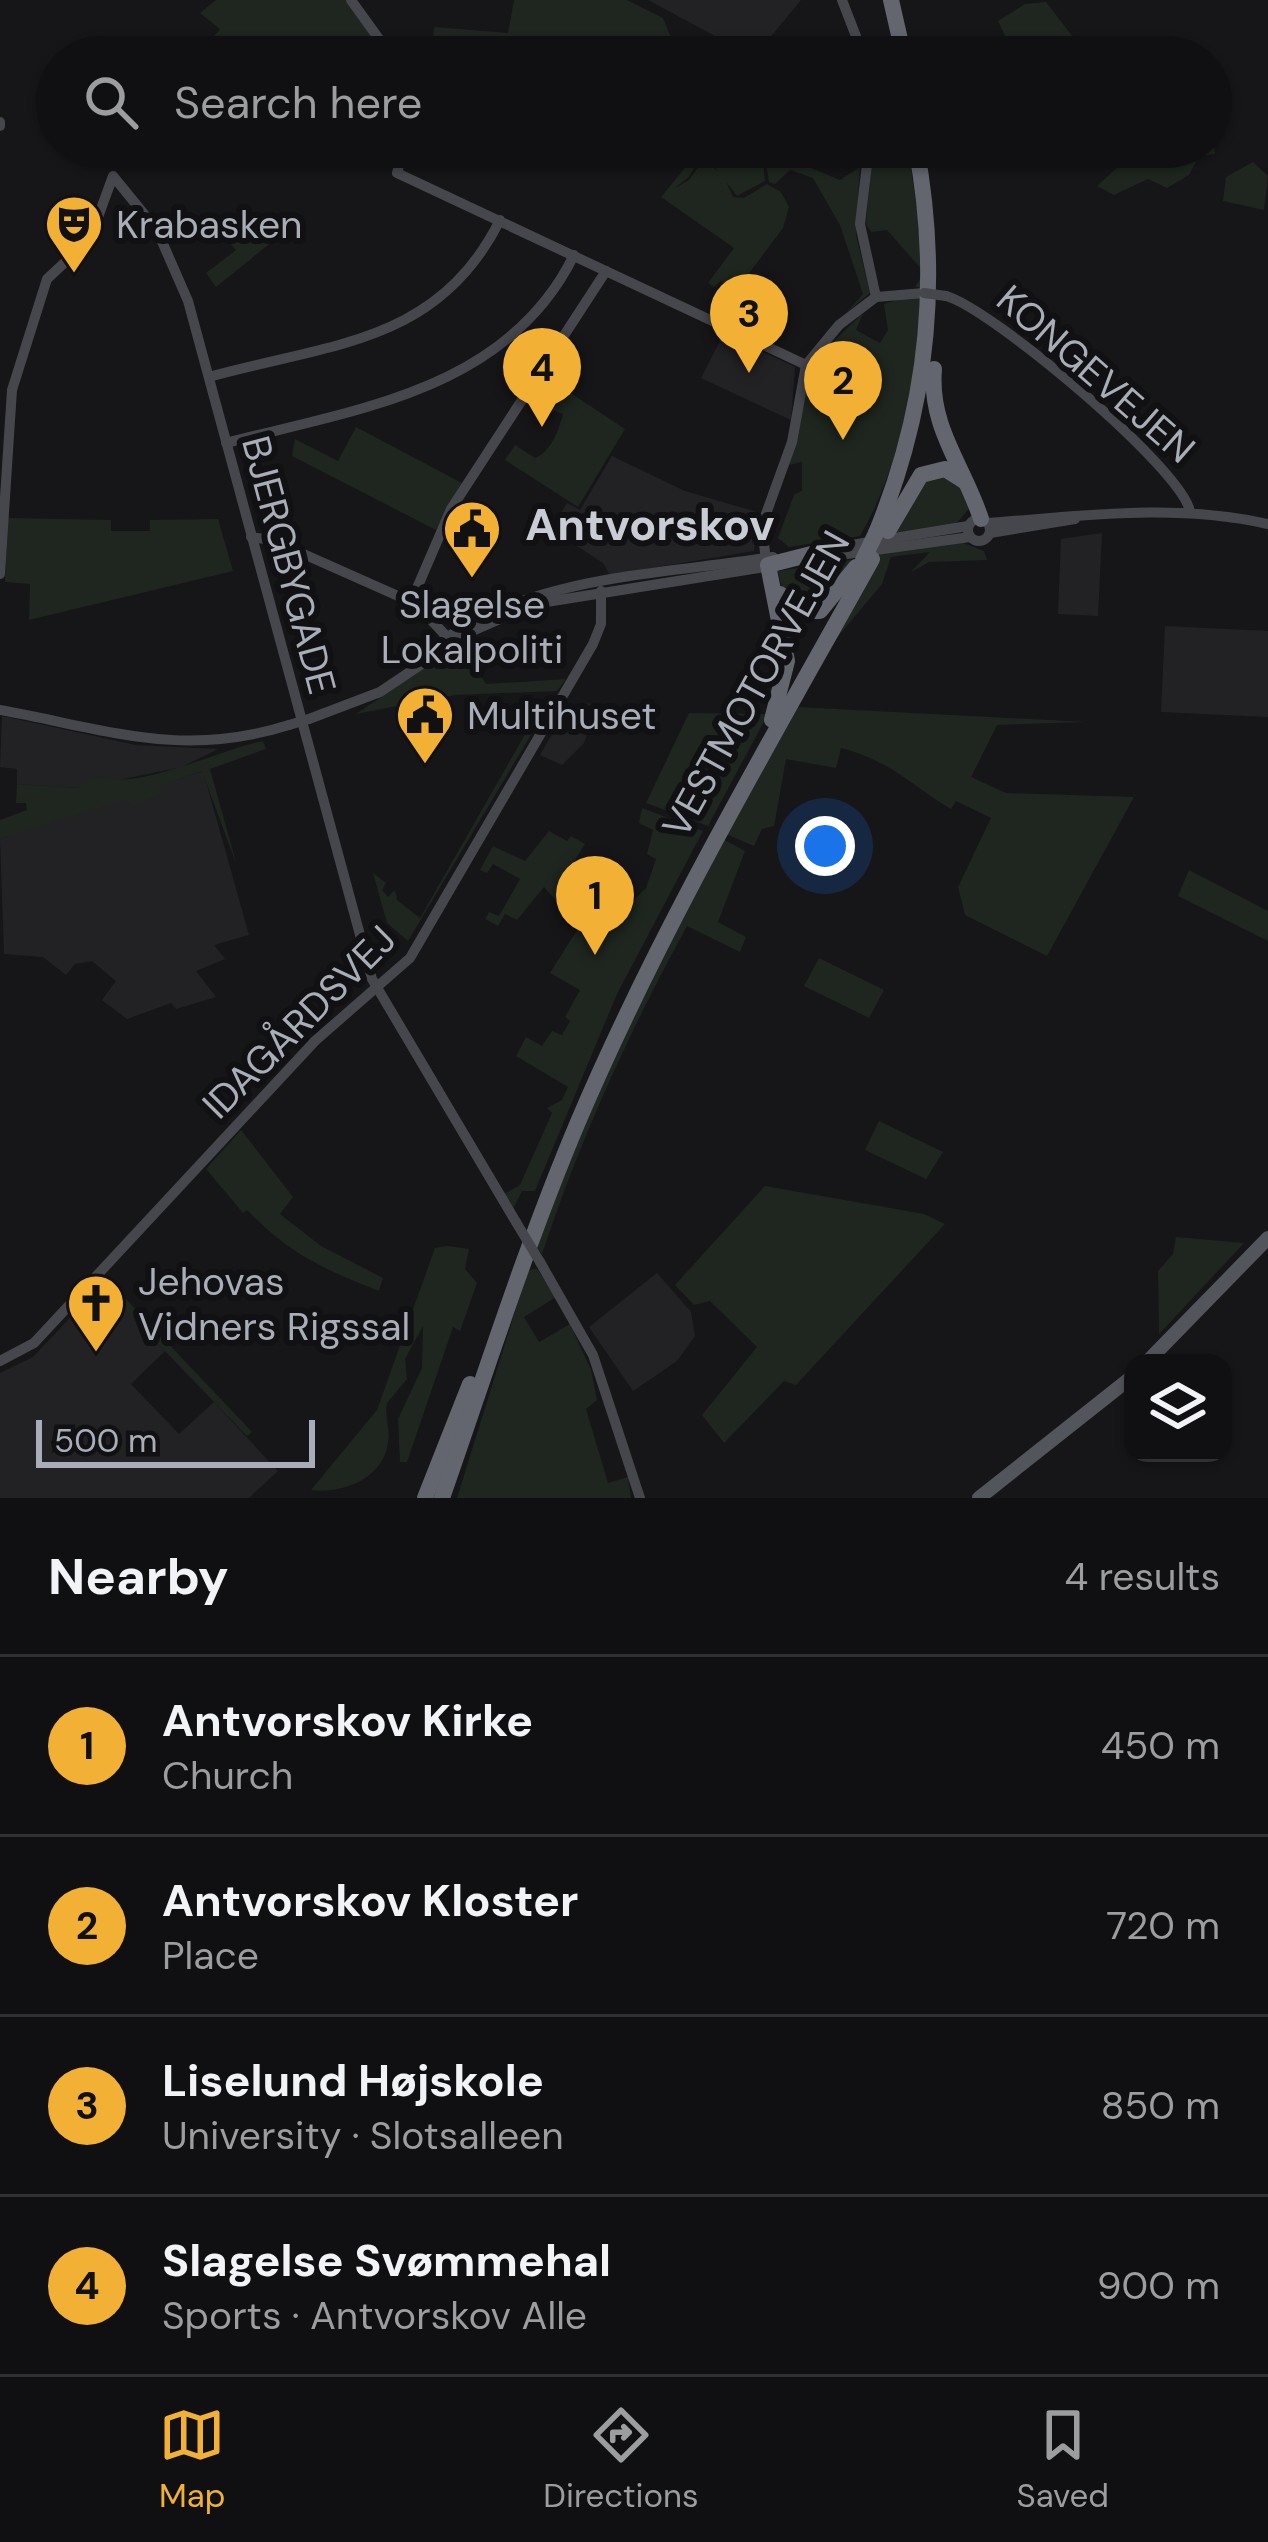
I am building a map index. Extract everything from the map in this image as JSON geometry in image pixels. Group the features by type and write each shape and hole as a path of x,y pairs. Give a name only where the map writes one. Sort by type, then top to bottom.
{"highway":[{"path":"888,0 896,36"},
{"name":"VESTMOTORVEJEN","path":"881,533 913,428 928,332 922,168"},
{"name":"VESTMOTORVEJEN","path":"443,1498 518,1277 577,1124 674,917 881,533 920,425 936,328 937,252 923,168"},
{"path":"936,328 935,418 974,493 978,526"},
{"path":"881,533 914,483 935,469 949,470 964,481 978,526"},
{"path":"770,562 835,548"},
{"path":"770,562 789,606 803,613 820,610 867,559"},
{"name":"VESTMOTORVEJEN","path":"443,1498 491,1334 541,1192 603,1047 669,912 867,559"},
{"path":"757,754 782,696 788,661 770,562"},
{"path":"425,1498 491,1334"}],"main road":[{"path":"1155,1354 1268,1238"},
{"path":"979,1498 1124,1383"}],"street":[{"path":"351,0 377,36"},
{"path":"842,0 856,36"},
{"path":"398,168 397,172 806,365"},
{"path":"770,562 765,515 792,442 806,365 839,325 876,297 860,224 867,168"},
{"name":"BJERGBYGADE","path":"0,574 10,395 47,279 90,238 113,176 145,213 170,253 208,376 374,986 593,1355 640,1498"},
{"path":"208,376 393,326 425,312 469,274 500,220"},
{"path":"226,443 420,391 467,369 529,322 574,256"},
{"path":"411,602 451,509 606,271"},
{"name":"KONGEVEJEN","path":"876,297 946,296 996,321 1172,476 1184,491 1190,512"},
{"path":"835,548 978,526 1140,511 1190,512 1268,524"},
{"path":"0,706 183,744 234,740 349,705 394,684 450,640 510,604 978,526"},
{"path":"250,537 272,540 411,602 450,640"},
{"path":"598,589 666,573 770,562"},
{"name":"IDAGÅRDSVEJ","path":"0,1361 34,1343 309,1047 416,950 598,634 598,589"},
{"path":"0,706 74,724"}],"shaded area":[{"path":"216,0 346,0 372,36 214,36 220,29 200,13"},
{"path":"514,0 627,0 663,18 670,36 433,36 434,27 508,33"},
{"path":"648,0 801,0 771,36 715,36"},
{"path":"1046,2 1072,36 1005,36 998,21 1025,4"},
{"path":"1253,162 1268,176 1264,210 1223,201 1226,177"},
{"path":"685,168 694,168 675,188 689,180 698,168 718,172 715,168 764,168 765,181 737,196 726,182 733,197 744,198 767,184 781,192 789,207 783,228 735,292 721,281 714,287 708,283 734,248 661,197"},
{"path":"767,168 811,168 840,180 857,169 856,235 870,293 845,314 863,294 840,225 813,178 790,170 775,184 769,182"},
{"path":"871,168 911,168 926,275 926,288 915,287 924,272 887,230 871,232 866,224"},
{"path":"1117,168 1193,168 1167,188 1148,179 1114,195 1097,186"},
{"path":"238,213 273,241 216,287 206,273 236,250 213,226 229,229"},
{"path":"924,297 916,359 896,450 874,508 860,536 789,547 778,538 794,495 802,491 802,462 788,465 805,387 823,396 860,401 870,387 820,355 863,313 856,330 880,343 888,330 884,304"},
{"path":"724,333 795,367 791,420 701,378"},
{"path":"545,376 625,429 578,507 505,460 515,445 535,458 546,451 557,433 563,414 528,401"},
{"path":"356,427 462,483 436,530 292,456 295,439 338,461"},
{"path":"612,456 685,491 757,512 754,551 610,575 603,563 551,529 567,503 580,510"},
{"path":"950,473 972,505 956,524 893,533 916,483"},
{"path":"8,518 111,520 111,531 150,531 150,520 218,519 233,571 29,620 30,584 5,582"},
{"path":"1102,533 1098,616 1058,614 1061,539"},
{"path":"961,542 984,551 987,560 929,562 911,572 930,552 891,557 882,584 835,640 880,554"},
{"path":"856,559 812,610 784,596 778,571"},
{"path":"1165,626 1268,631 1268,717 1161,712"},
{"path":"454,648 469,658 486,684 566,679 557,691 455,695 356,714"},
{"path":"579,703 597,704 584,743 562,765 540,755 557,726"},
{"path":"798,707 1087,722 997,725 971,777 1006,793 1134,797 1047,956 965,915 958,887 991,818 956,801 951,809 888,767 859,754 841,748 836,768 786,759 774,826 762,829 754,846 726,834"},
{"path":"689,713 768,714 708,826 646,803"},
{"path":"2,716 136,745 218,749 182,767 79,788 17,784 17,769 0,767"},
{"path":"535,717 541,718 408,941 387,923 373,873 386,883 382,890 388,897 395,890 397,900 420,918"},
{"path":"263,741 266,749 210,769 237,866 202,771 160,786 162,794 134,805 124,800 0,839 0,820 27,810 26,803 16,803 17,784 79,788 92,776 132,779"},
{"path":"203,771 249,935 214,945 225,959 196,971 216,997 176,1009 171,1003 127,1019 102,1000 116,981 92,961 75,964 66,975 43,957 4,954 0,839"},
{"path":"642,808 703,831 617,994 535,1191 522,1191 513,1209 504,1194 520,1185 552,1113 547,1108 562,1100 568,1087 516,1056 526,1037 542,1046 552,1031 562,1035 570,1021 565,1017 580,990 550,973 579,927 544,887 517,920 505,914 498,926 485,919 489,912 499,916 520,879 493,864 487,873 480,870 493,846 525,861 549,831 567,841 571,836 585,844 565,876 590,897 624,910 646,888 656,859 647,854 653,830 639,823"},
{"path":"723,839 745,851 718,922 746,937 740,952 687,926 607,1087 542,1254 535,1243 603,1075"},
{"path":"1189,870 1268,911 1268,941 1178,896"},
{"path":"819,958 884,990 869,1018 804,986"},
{"path":"879,1121 943,1152 926,1179 865,1150"},
{"path":"241,1130 293,1197 280,1214 321,1246 383,1278 379,1291 307,1258 247,1210 243,1213 206,1169"},
{"path":"765,1186 924,1214 945,1224 796,1385 784,1381 724,1443 702,1415 757,1347 710,1301 694,1305 675,1285"},
{"path":"1176,1237 1244,1243 1159,1334 1158,1271 1173,1254"},
{"path":"435,1248 469,1249 465,1269 477,1283 460,1331 453,1327 407,1462 400,1462 398,1419 422,1368 423,1326 405,1359 407,1379 387,1403 385,1456 359,1482 311,1490 377,1410"},
{"path":"537,1269 556,1297 524,1317 539,1342 570,1324 591,1370 597,1400 586,1409 608,1483 628,1477 631,1498 457,1498 528,1270"},
{"path":"657,1273 691,1312 695,1336 677,1361 633,1391 589,1327"},
{"path":"107,1279 252,1432 247,1436 101,1285"},
{"path":"101,1285 165,1351 131,1384 179,1434 214,1402 278,1471 249,1498 0,1498 0,1373 33,1357"}],"place":[{"name":"Krabasken","path":"74,275"},
{"name":"Liselund Højskole","path":"749,373"},
{"name":"Slagelse Svømmehal","path":"542,427"},
{"name":"Antvorskov Kloster","path":"843,440"},
{"name":"Slagelse Lokalpoliti","path":"472,580"},
{"name":"Multihuset","path":"425,766"},
{"name":"Antvorskov Kirke","path":"595,955"},
{"name":"Jehovas Vidners Rigssal","path":"96,1354"}],"district":[{"name":"Antvorskov","path":"650,524"}]}
